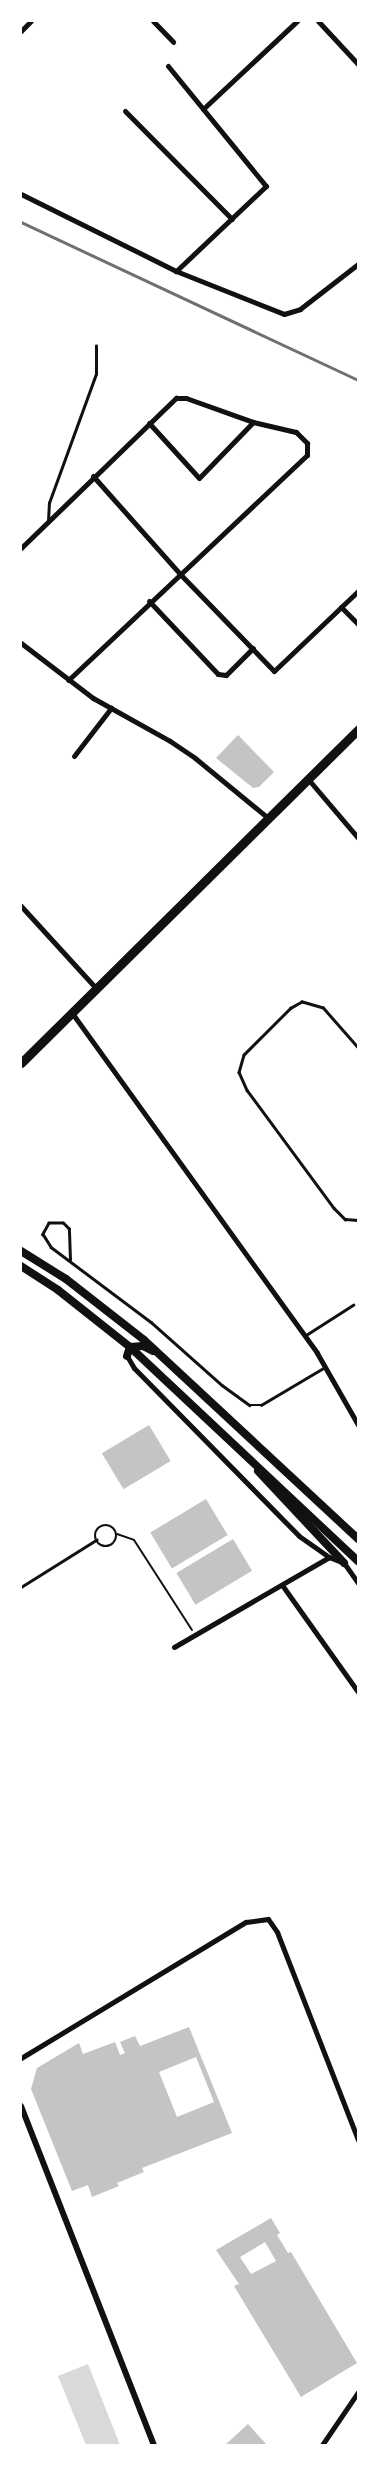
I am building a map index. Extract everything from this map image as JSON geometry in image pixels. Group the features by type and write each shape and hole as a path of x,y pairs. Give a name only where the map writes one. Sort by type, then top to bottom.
{"main road":[{"path":"21,1056 96,988 358,730"},
{"path":"21,1063 67,1015"},
{"path":"21,1251 74,1285 162,1355 358,1539"},
{"path":"21,1266 58,1290 130,1346 235,1442 358,1561"},
{"path":"130,1346 143,1346 162,1355"},
{"path":"127,1356 130,1346"},
{"path":"235,1442 274,1490 344,1564"}],"street":[{"path":"21,31 31,21"},
{"path":"153,21 174,42"},
{"path":"203,109 297,21"},
{"path":"318,21 358,64"},
{"path":"168,66 266,186 176,271"},
{"path":"125,111 232,219"},
{"path":"21,194 176,271 290,314 358,264"},
{"path":"21,548 93,476 149,423 180,397 253,422 296,432 307,443 306,455 149,601 68,680"},
{"path":"149,423 199,478 253,422"},
{"path":"93,476 180,574 254,648 274,671 358,591"},
{"path":"149,601 222,675 254,648"},
{"path":"341,607 358,624"},
{"path":"21,643 68,680 111,708 170,740 268,818"},
{"path":"74,756 111,708"},
{"path":"308,779 358,838"},
{"path":"21,906 96,988"},
{"path":"67,1015 305,1336 358,1425"},
{"path":"127,1356 134,1368 300,1536 329,1557 344,1564 358,1583"},
{"path":"174,1647 329,1557"},
{"path":"282,1585 358,1692"},
{"path":"21,2058 246,1922 268,1919 277,1932 358,2140"},
{"path":"21,2106 32,2140 154,2445"},
{"path":"21,2121 32,2140"},
{"path":"322,2445 358,2392"}],"lane":[{"path":"48,522 49,503 96,374 96,346"},
{"path":"358,1048 323,1008 302,1002 291,1008 244,1055 239,1072 247,1090 334,1208 345,1219 358,1220"},
{"path":"70,1260 69,1229 63,1223 49,1223 43,1234 51,1247 152,1322 222,1386 250,1405 260,1405 325,1367"},
{"path":"305,1336 353,1305"},
{"path":"103,1525 111,1525 117,1534 116,1541 108,1547 96,1540 96,1533 103,1525"},
{"path":"21,1587 96,1540"}],"path":[{"path":"117,1534 134,1540 194,1634"}],"shaded area":[{"path":"88,2364 120,2445 86,2445 58,2376"}],"building":[{"path":"238,735 274,772 259,787 253,788 216,758"},
{"path":"149,1425 171,1461 123,1489 102,1453"},
{"path":"206,1499 228,1535 172,1568 150,1532"},
{"path":"233,1539 252,1571 195,1605 176,1573"},
{"path":"189,2027 232,2133 142,2168 144,2172 117,2183 119,2186 92,2197 88,2185 72,2191 31,2089 37,2068 79,2043 83,2054 115,2042 120,2055 125,2053 120,2042 135,2036 140,2046","holes":["196,2057 214,2102 177,2117 159,2072"]},
{"path":"271,2218 280,2233 277,2235 288,2253 291,2252 357,2363 301,2397 234,2286 239,2284 216,2250","holes":["265,2242 276,2261 251,2274 240,2257"]},
{"path":"248,2424 267,2445 225,2445 237,2434"}],"railway":[{"path":"21,222 358,380"}]}
